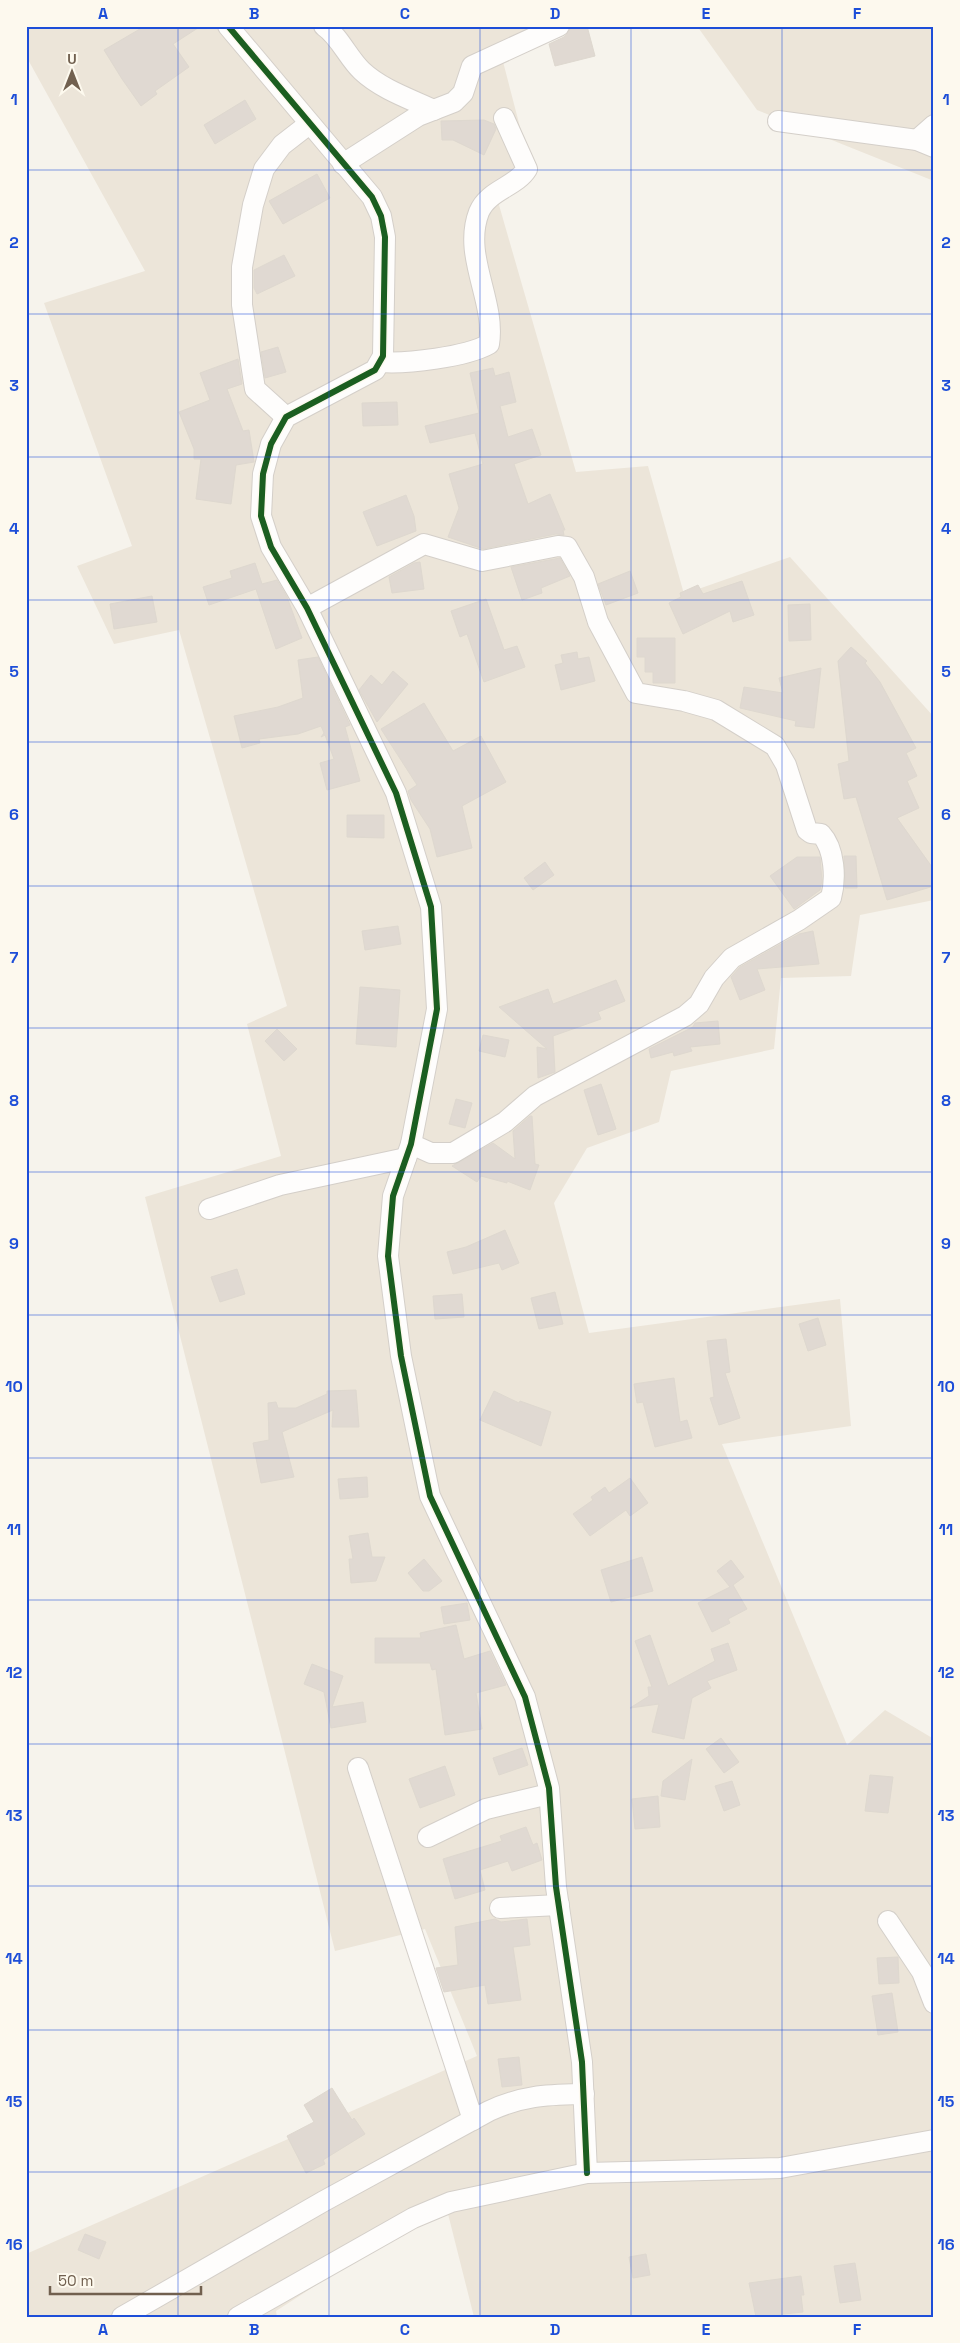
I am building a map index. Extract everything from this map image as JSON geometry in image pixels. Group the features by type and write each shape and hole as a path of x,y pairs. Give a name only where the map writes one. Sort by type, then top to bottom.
{"street":[{"path":"228,26 372,197 381,216 384,230 384,348 380,362 375,370 286,417 271,444 263,474 261,516 271,547 307,608 396,793 431,907 437,1009 408,1151 393,1196 388,1256 401,1356 430,1496 525,1697 549,1794 559,1905 582,2062 587,2170"},
{"path":"324,26 332,32 362,71 375,82 434,110"},
{"path":"343,164 418,116 454,102 463,93 472,66 559,26"},
{"path":"380,362 402,364 465,352 490,344 490,326 475,259 475,230 479,211 487,199 527,169 504,118"},
{"path":"778,121 925,143 934,125"},
{"path":"286,417 255,389 242,305 242,267 253,205 264,169 282,145 309,124"},
{"path":"209,1209 280,1185 408,1151 453,1153 505,1122 535,1096 685,1016 699,1004 714,978 732,958 799,920 831,898 834,886 830,847 821,834 811,833 807,830 786,765 775,746 716,710 684,700 636,693 598,622 584,577 568,547 558,546 482,561 424,544 307,608"},
{"path":"358,1768 473,2120"},
{"path":"428,1837 486,1809 549,1794"},
{"path":"500,1908 559,1905"},
{"path":"888,1921 922,1972 934,2003"},
{"path":"122,2317 324,2201 513,2100 547,2095 584,2101"},
{"path":"238,2317 413,2218 451,2202 587,2170 780,2168 934,2140"}],"shaded area":[{"path":"26,26 591,26 501,54 526,150 499,205 576,472 648,466 684,594 790,557 934,717 934,900 860,915 851,976 781,978 774,1049 671,1071 659,1122 587,1148 554,1203 589,1333 840,1299 851,1426 722,1444 847,1745 885,1710 934,1739 934,2317 474,2317 445,2202 276,2311 277,2317 26,2317 26,2254 477,2056 425,1929 335,1951 145,1197 281,1156 247,1024 287,1006 179,630 114,644 77,566 132,546 44,303 145,271 26,56"},
{"path":"697,26 934,26 934,181 757,110"}],"building":[{"path":"145,26 201,26 173,44 189,67 155,91 157,94 141,106 104,50"},
{"path":"587,26 595,56 555,66 549,44 564,37 571,28"},
{"path":"245,100 256,119 215,144 204,125"},
{"path":"484,120 494,124 496,129 484,155 453,140 442,140 441,121"},
{"path":"317,174 330,198 283,224 269,201"},
{"path":"284,255 295,276 257,294 254,288 254,270"},
{"path":"278,347 286,372 265,378 261,352"},
{"path":"238,359 242,384 227,389 243,431 249,430 254,462 236,465 231,504 196,499 201,459 194,459 194,449 179,412 210,400 200,373"},
{"path":"493,368 495,376 509,372 516,402 500,406 508,437 532,429 541,455 514,464 528,504 550,494 565,530 563,530 564,535 556,534 483,549 448,537 459,508 449,474 483,464 475,433 430,443 425,426 479,413 470,373"},
{"path":"397,402 398,425 363,426 362,403"},
{"path":"406,495 414,516 416,531 377,546 363,512"},
{"path":"560,558 570,576 541,588 542,593 522,600 511,567"},
{"path":"420,562 424,589 392,593 389,577 414,563"},
{"path":"255,563 262,584 277,580 287,597 302,638 276,649 256,589 209,605 203,587 232,578 230,571"},
{"path":"630,571 638,593 606,605 598,584"},
{"path":"742,581 754,615 733,622 730,611 683,634 669,603 681,597 680,593 698,585 703,594"},
{"path":"152,596 157,622 114,629 110,604"},
{"path":"486,599 504,650 517,646 525,667 484,682 467,634 460,637 451,611"},
{"path":"810,604 811,640 789,641 788,605"},
{"path":"637,638 675,638 675,683 653,683 653,672 645,672 645,657 637,657"},
{"path":"851,647 867,661 865,663 880,682 916,748 906,753 917,776 907,781 919,808 897,818 932,867 934,886 887,900 856,797 844,799 838,764 849,761 838,661"},
{"path":"577,652 578,659 589,657 595,681 561,690 555,665 563,663 561,655"},
{"path":"318,657 350,725 345,727 360,781 327,790 320,763 334,759 325,735 321,737 324,733 321,726 298,734 259,739 260,743 242,748 234,716 278,707 303,698 298,660"},
{"path":"821,668 814,728 795,726 796,721 740,708 744,687 783,693 779,678"},
{"path":"393,671 408,684 377,722 359,690 371,675 382,685"},
{"path":"424,703 453,751 481,736 506,782 462,806 472,848 437,857 430,829 411,800 408,791 417,785 381,729"},
{"path":"347,815 384,815 384,838 347,837"},
{"path":"844,856 856,856 857,888 845,888"},
{"path":"797,857 820,857 822,881 820,890 794,909 770,876"},
{"path":"545,862 554,875 533,890 524,878"},
{"path":"398,926 401,944 365,950 362,931"},
{"path":"813,931 819,964 757,969 765,990 740,1000 731,977 740,967 799,934"},
{"path":"616,980 625,1001 598,1012 601,1019 553,1036 555,1072 538,1078 537,1047 547,1049 499,1007 548,989 553,1004"},
{"path":"360,987 400,990 396,1047 356,1044"},
{"path":"718,1021 720,1044 690,1047 692,1051 674,1056 673,1052 651,1058 649,1049 693,1027 695,1023"},
{"path":"277,1029 297,1049 284,1061 265,1041"},
{"path":"483,1035 509,1040 505,1057 479,1051"},
{"path":"601,1084 616,1129 598,1135 584,1090"},
{"path":"456,1099 472,1103 465,1128 449,1124"},
{"path":"532,1116 535,1164 539,1165 530,1190 507,1181 507,1183 481,1176 477,1182 452,1166 493,1143 515,1159 513,1131"},
{"path":"505,1230 519,1263 502,1270 499,1263 453,1274 447,1252 466,1247"},
{"path":"237,1269 245,1294 220,1302 211,1277"},
{"path":"555,1292 563,1324 539,1329 531,1298"},
{"path":"462,1294 464,1317 435,1319 433,1296"},
{"path":"818,1318 826,1345 808,1351 799,1324"},
{"path":"726,1339 730,1372 725,1373 740,1418 719,1425 710,1398 714,1397 707,1341"},
{"path":"674,1378 680,1422 687,1420 692,1438 655,1447 643,1402 637,1403 634,1384"},
{"path":"356,1390 359,1427 332,1427 333,1410 282,1432 294,1477 261,1483 253,1443 269,1440 268,1403 276,1402 278,1408 296,1408 327,1394 327,1391"},
{"path":"494,1391 519,1403 520,1401 551,1412 541,1446 480,1420"},
{"path":"367,1477 368,1497 340,1499 338,1479"},
{"path":"630,1478 648,1503 630,1516 626,1510 590,1536 573,1514 593,1500 591,1497 605,1487 609,1493"},
{"path":"368,1533 372,1557 385,1557 376,1581 351,1583 349,1559 353,1559 349,1536"},
{"path":"642,1557 653,1591 611,1602 601,1570"},
{"path":"424,1559 442,1581 429,1591 423,1591 408,1573"},
{"path":"731,1560 744,1577 733,1585 747,1609 728,1619 730,1623 712,1632 698,1603 730,1587 717,1571"},
{"path":"467,1603 470,1620 444,1624 441,1607"},
{"path":"456,1625 464,1659 490,1651 506,1685 476,1693 482,1729 445,1735 436,1669 432,1670 430,1663 375,1663 375,1638 421,1638 420,1633"},
{"path":"650,1635 668,1686 715,1661 711,1649 728,1643 737,1670 707,1681 711,1688 692,1698 684,1739 652,1732 659,1704 630,1708 649,1696 648,1687 652,1687 635,1641"},
{"path":"312,1664 343,1676 332,1707 363,1702 366,1722 331,1728 324,1692 304,1684"},
{"path":"721,1738 739,1762 724,1773 706,1749"},
{"path":"522,1748 528,1765 499,1775 493,1758"},
{"path":"692,1759 685,1800 661,1796 663,1781"},
{"path":"445,1766 455,1795 420,1808 409,1779"},
{"path":"870,1775 893,1777 888,1813 865,1811"},
{"path":"732,1781 740,1805 724,1811 715,1786"},
{"path":"658,1796 660,1827 635,1829 632,1799"},
{"path":"526,1827 533,1845 537,1843 542,1860 512,1871 508,1861 480,1870 485,1890 455,1899 443,1859 502,1841 500,1836"},
{"path":"495,1919 501,1922 527,1919 530,1945 513,1947 521,2000 488,2004 485,1985 444,1992 436,1968 458,1965 455,1927"},
{"path":"898,1957 899,1983 879,1984 877,1958"},
{"path":"892,1993 898,2032 878,2035 872,1996"},
{"path":"519,2057 522,2085 502,2087 498,2059"},
{"path":"332,2088 352,2120 354,2118 365,2134 323,2160 325,2164 306,2173 287,2136 314,2122 304,2105"},
{"path":"85,2234 106,2242 99,2259 78,2250"},
{"path":"646,2254 650,2275 633,2278 629,2257"},
{"path":"855,2263 861,2300 840,2303 834,2266"},
{"path":"801,2276 804,2295 801,2295 803,2312 756,2317 749,2283"}],"cycle path":[{"path":"228,26 372,197 381,216 385,237 383,356 375,370 286,417 271,444 263,474 261,516 271,547 307,608 396,793 431,907 437,1009 411,1144 393,1196 388,1256 401,1356 430,1496 525,1697 549,1788 556,1887 582,2062 587,2173"}]}
